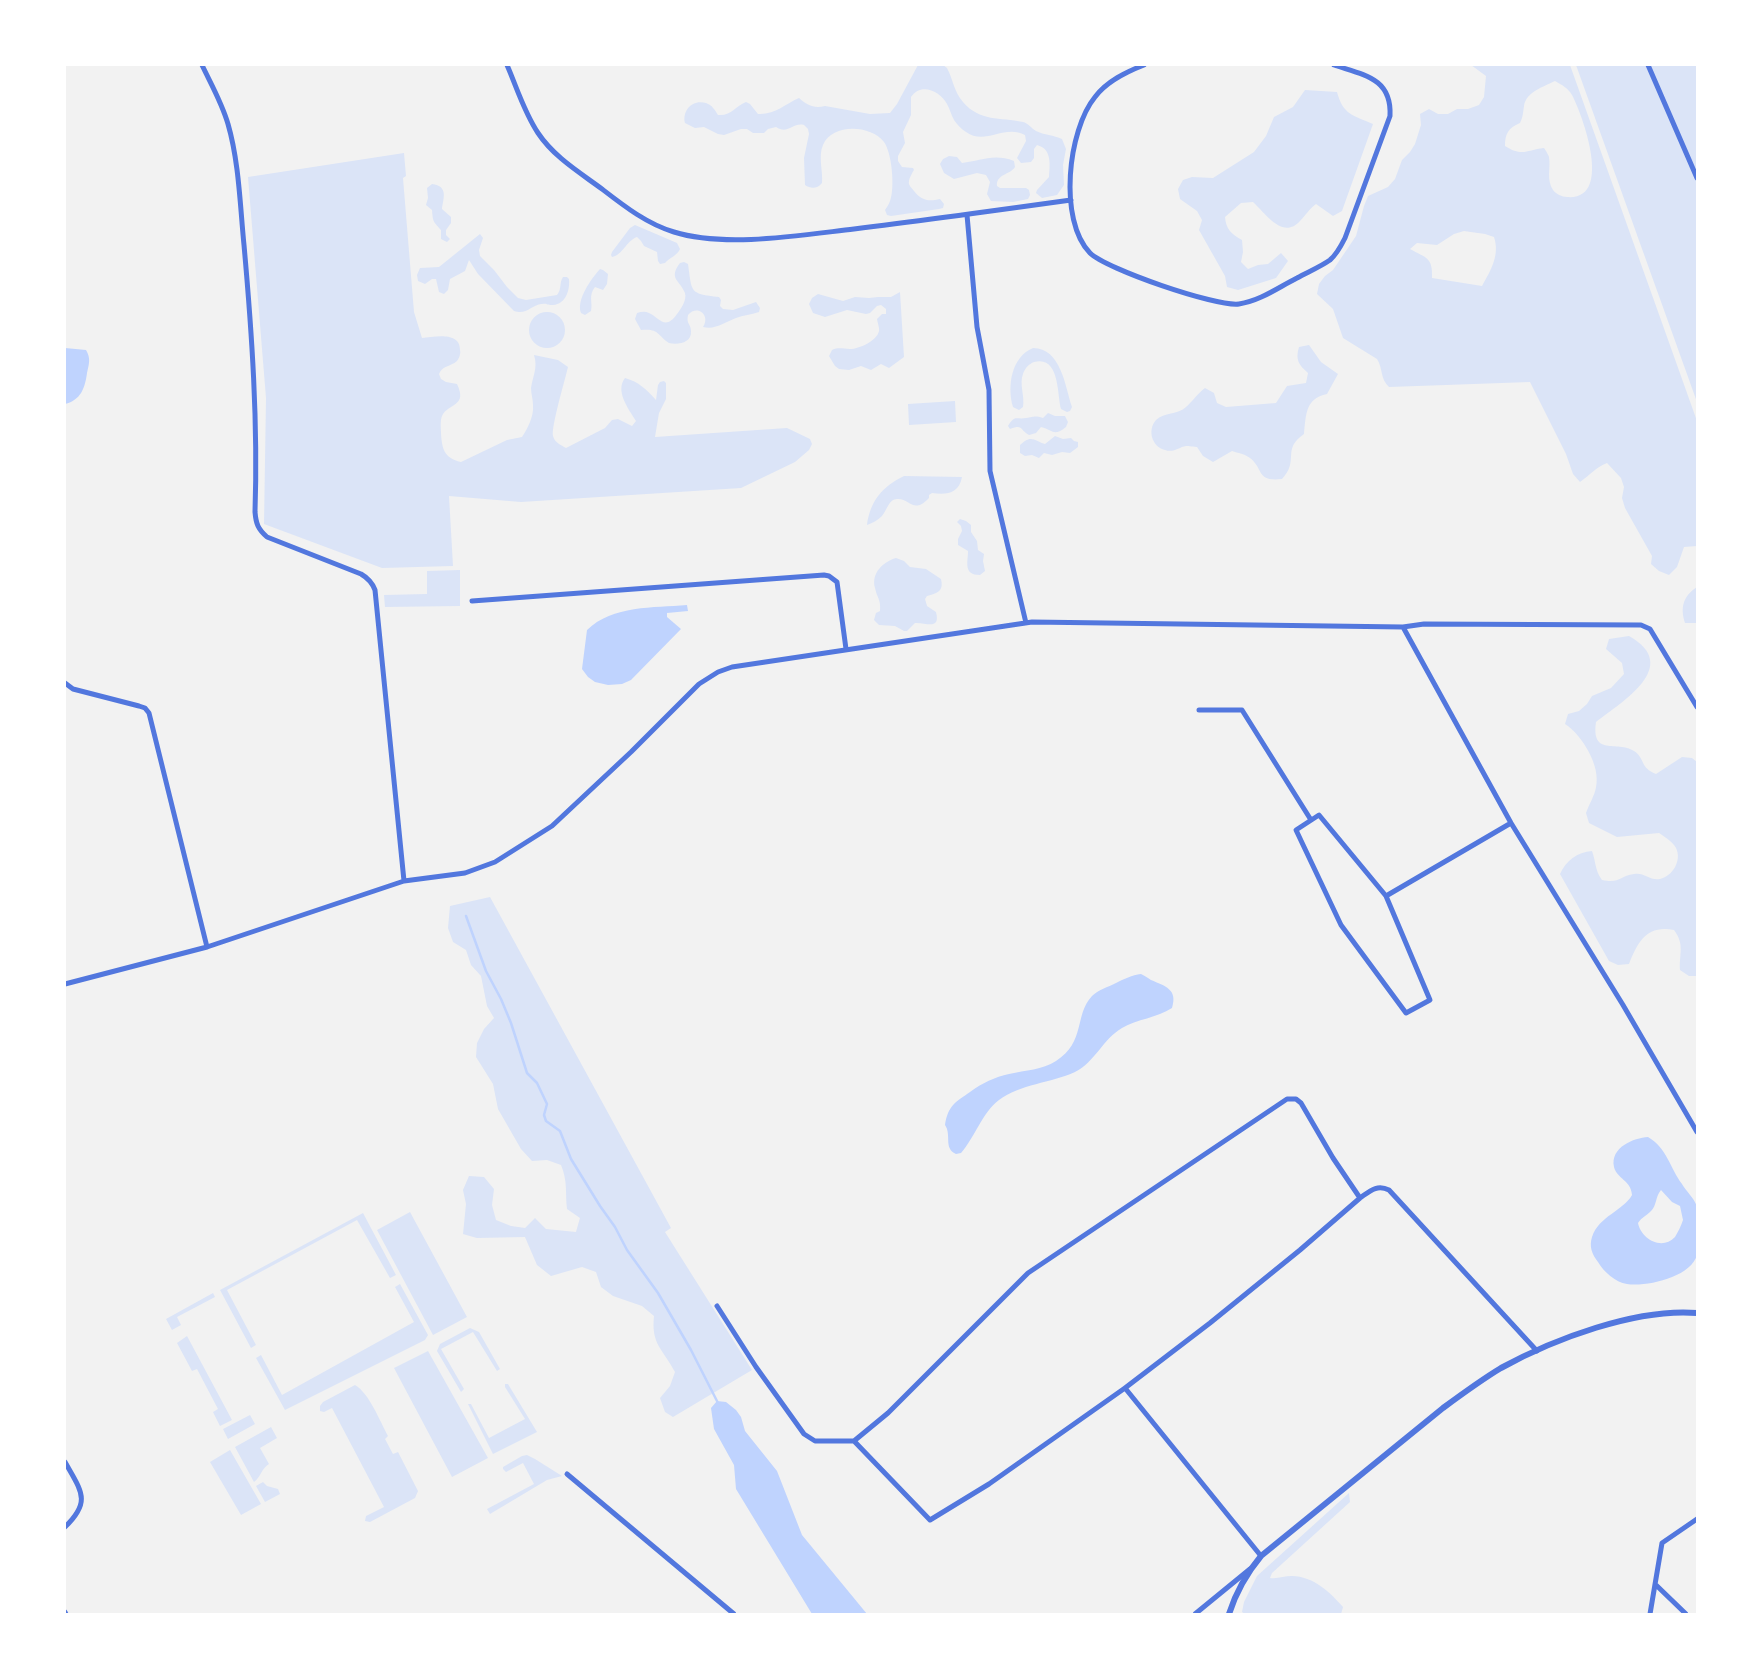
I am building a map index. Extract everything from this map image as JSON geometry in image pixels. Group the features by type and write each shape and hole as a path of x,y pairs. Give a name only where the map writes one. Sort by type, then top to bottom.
{"street":[{"path":"202,65 229,127 240,203 256,417 256,524 267,537 361,574 373,584 404,881"},
{"path":"508,65 532,122 553,151 633,212 675,233 726,239 793,236 1071,200"},
{"path":"1144,65 1112,81 1095,96 1086,110 1076,136 1072,154 1071,200 1080,238 1097,259 1146,280 1222,303 1239,304 1252,301 1322,265 1337,253 1345,238 1390,116 1390,100 1377,81 1334,65"},
{"path":"1648,65 1697,178"},
{"path":"967,215 977,327 989,390 990,471 1026,622"},
{"path":"472,601 824,575 837,582 846,649"},
{"path":"65,984 207,947 404,881 474,870 500,859 561,818 699,684 732,667 1026,622 1403,627 1424,624 1641,625 1650,629 1697,707"},
{"path":"1403,627 1511,823 1697,1132"},
{"path":"65,683 73,689 139,706 149,713 207,947"},
{"path":"1199,710 1242,710 1311,820"},
{"path":"1319,815 1386,896 1430,1000 1406,1013 1341,925 1296,830 1319,815"},
{"path":"1386,896 1511,823"},
{"path":"717,1306 804,1434 815,1441 854,1441 888,1413 1028,1273 1287,1100 1301,1103 1360,1198"},
{"path":"854,1441 930,1520 989,1485 1125,1388 1210,1323 1360,1198 1376,1188 1383,1187 1389,1190 1537,1351"},
{"path":"1229,1614 1239,1588 1261,1556 1401,1442 1470,1388 1501,1368 1593,1328 1644,1316 1697,1313"},
{"path":"1125,1388 1261,1556"},
{"path":"65,1462 82,1495 81,1507 75,1518 65,1527"},
{"path":"567,1474 734,1614"},
{"path":"1650,1614 1662,1543 1697,1520"},
{"path":"1195,1614 1250,1569"},
{"path":"1656,1584 1686,1614"}],"shaded area":[{"path":"918,65 943,65 947,68 960,98 976,113 1023,122 1036,131 1062,139 1066,149 1063,165 1064,185 1057,195 1042,198 1036,193 1049,177 1048,153 1042,147 1037,145 1034,149 1031,162 1021,163 1017,158 1026,141 1025,135 1010,132 973,136 954,120 944,99 930,90 920,90 911,97 911,115 903,132 905,143 898,161 902,167 913,168 909,184 917,194 925,199 940,199 944,204 943,208 891,216 887,215 885,210 892,188 889,154 884,142 870,132 843,130 828,138 821,154 822,183 812,188 805,185 804,158 809,134 804,125 784,130 776,127 764,133 741,129 724,135 704,127 695,128 685,123 684,119 692,104 701,102 710,105 718,115 727,114 746,102 758,114 770,113 799,98 814,107 825,106 870,114 890,113"},
{"path":"1471,65 1570,65 1697,421 1697,546 1684,547 1677,567 1669,575 1651,564 1652,556 1625,508 1621,478 1607,463 1580,482 1573,474 1566,454 1530,382 1389,387 1384,381 1377,359 1343,338 1333,309 1317,294 1319,284 1333,270 1356,236 1368,196 1388,187 1395,179 1402,160 1415,144 1421,125 1420,114 1429,109 1438,114 1448,114 1457,109 1479,105 1484,97 1486,76","holes":["1555,81 1572,95 1588,138 1592,172 1589,186 1581,195 1567,197 1553,190 1549,178 1549,157 1544,148 1520,152 1505,146 1508,132 1520,123 1528,97","1464,231 1494,237 1495,256 1482,286 1432,278 1430,262 1410,249 1417,243 1437,245"]},
{"path":"1576,65 1697,65 1697,402"},
{"path":"1305,90 1337,92 1346,110 1373,124 1342,211 1333,216 1316,204 1294,226 1287,228 1275,223 1253,202 1241,203 1225,217 1230,231 1242,240 1241,262 1248,269 1268,264 1281,253 1288,261 1276,278 1238,290 1227,287 1225,276 1199,230 1202,220 1197,211 1180,199 1178,189 1183,180 1192,177 1213,178 1254,152 1266,136 1274,117 1293,107"},
{"path":"404,153 406,176 403,178 414,312 422,338 439,336 456,340 459,344 460,356 457,361 439,374 446,382 457,384 460,391 459,401 445,412 441,420 443,448 451,458 461,462 507,440 522,437 533,413 531,388 535,368 534,355 558,360 568,367 553,431 558,444 566,448 605,428 612,420 618,419 632,426 636,421 626,405 621,388 625,378 642,386 656,400 658,385 664,381 666,383 666,399 659,413 655,437 787,428 810,439 812,444 809,450 795,462 741,488 521,502 449,496 453,566 382,568 264,524 266,398 248,177"},
{"path":"949,156 957,157 962,163 994,158 1014,161 1013,170 999,179 997,186 1026,188 1030,195 1028,199 1013,202 991,201 987,194 990,182 986,175 977,173 954,179 944,173 940,164"},
{"path":"432,184 443,190 442,209 451,217 451,223 446,230 450,239 447,242 441,239 441,230 434,221 432,210 426,205 427,188"},
{"path":"635,225 677,243 679,251 660,264 657,252 644,246 637,237 612,257 612,252"},
{"path":"480,234 483,238 480,256 518,298 526,300 557,295 563,277 567,277 569,288 564,299 553,305 541,304 525,311 514,311 478,274 469,260 465,271 450,279 448,290 444,294 439,292 436,279 425,284 418,281 420,268 439,267"},
{"path":"680,263 688,264 692,286 697,293 719,297 723,309 733,310 756,302 760,308 759,312 708,328 703,327 705,319 702,312 692,312 688,315 691,335 687,341 680,343 669,343 655,331 641,330 635,319 637,313 648,312 663,322 669,322 680,310 685,293 675,273"},
{"path":"600,269 608,274 607,284 603,290 595,287 591,296 591,311 585,315 580,308 582,296"},
{"path":"900,292 904,357 889,368 881,364 871,370 861,366 849,370 835,366 829,356 832,350 854,349 871,341 878,335 877,319 886,314 886,309 881,305 866,314 847,310 825,317 813,313 809,304 812,298 818,294 843,301 855,297 891,297"},
{"path":"547,312 559,318 565,330 559,342 547,348 535,342 529,330 535,318"},
{"path":"1309,345 1321,362 1338,374 1327,394 1314,399 1308,409 1304,434 1293,445 1290,466 1282,479 1264,477 1250,458 1232,451 1213,462 1203,456 1197,447 1186,446 1168,451 1154,442 1151,433 1156,420 1183,410 1205,388 1214,393 1217,403 1226,407 1276,403 1287,386 1306,383 1308,373 1300,365 1297,355 1299,347"},
{"path":"1033,348 1050,354 1056,361 1067,389 1072,407 1070,411 1061,409 1053,370 1049,364 1042,361 1027,366 1022,378 1023,407 1019,410 1013,407 1012,373 1020,358"},
{"path":"955,401 956,422 909,425 908,404"},
{"path":"1048,413 1065,416 1068,422 1066,427 1056,432 1041,427 1036,433 1029,435 1020,427 1010,429 1008,426 1014,419 1036,416 1043,418"},
{"path":"1055,436 1071,438 1078,442 1078,447 1070,453 1044,453 1039,458 1020,453 1020,445 1027,440 1033,439 1045,444"},
{"path":"904,476 962,477 955,490 942,494 932,493 919,505 894,499 884,514 867,525 871,509 879,495"},
{"path":"960,519 971,525 978,550 984,554 985,571 980,575 971,573 967,563 968,551 958,545 962,531 957,522"},
{"path":"896,558 910,567 926,569 941,579 941,589 925,599 927,606 936,612 934,624 915,623 904,631 895,626 879,625 874,620 876,613 880,611 874,583 876,573 887,562"},
{"path":"460,570 460,606 385,607 384,595 427,594 427,571"},
{"path":"1697,587 1697,623 1685,623 1684,603"},
{"path":"1629,636 1644,647 1650,659 1649,671 1632,693 1596,722 1597,740 1607,746 1634,751 1647,769 1656,774 1682,757 1692,758 1697,762 1697,976 1689,976 1680,970 1680,945 1674,930 1656,930 1644,937 1629,964 1618,965 1609,961 1560,874 1573,858 1592,851 1600,877 1608,881 1638,874 1660,879 1669,875 1677,862 1678,853 1675,846 1659,833 1617,837 1589,823 1586,813 1595,790 1596,770 1584,743 1565,724 1568,714 1579,711 1592,696 1611,688 1624,674 1622,663 1606,649 1609,639"},
{"path":"490,897 671,1228 665,1232 752,1370 673,1417 665,1412 660,1398 670,1386 675,1372 658,1346 654,1333 654,1316 642,1306 613,1296 601,1287 596,1272 582,1267 551,1276 537,1265 525,1237 477,1238 463,1234 466,1204 463,1190 469,1176 484,1177 494,1189 492,1205 496,1220 511,1226 525,1228 535,1218 546,1229 576,1232 580,1218 567,1209 561,1165 547,1160 532,1161 521,1149 498,1109 493,1084 476,1057 477,1043 494,1018 487,1006 481,976 471,965 466,950 453,942 448,928 450,906"},
{"path":"410,1212 467,1317 433,1335 377,1230"},
{"path":"363,1213 396,1275 390,1278 357,1220 227,1290 256,1345 251,1348 220,1290"},
{"path":"400,1284 428,1335 425,1340 285,1410 256,1358 261,1355 282,1395 414,1322 395,1287"},
{"path":"213,1293 215,1297 177,1317 181,1325 172,1330 166,1319"},
{"path":"470,1328 479,1332 500,1369 497,1371 473,1332 441,1349 464,1389 461,1392 437,1351 440,1344"},
{"path":"187,1336 232,1420 220,1426 213,1412 218,1409 197,1369 192,1371 177,1343"},
{"path":"428,1351 488,1458 452,1477 394,1368"},
{"path":"505,1384 508,1384 537,1432 493,1454 468,1404 471,1404 489,1438 525,1419"},
{"path":"355,1385 369,1401 388,1436 385,1439 393,1454 398,1452 418,1491 415,1498 370,1522 365,1521 366,1516 384,1507 332,1408 320,1411 323,1402"},
{"path":"250,1415 255,1424 228,1439 223,1429"},
{"path":"271,1427 277,1438 260,1448 269,1464 254,1482 235,1447"},
{"path":"230,1450 261,1504 241,1515 210,1462"},
{"path":"527,1455 562,1476 547,1480 490,1514 487,1509 534,1484 523,1463 506,1472 503,1469"},
{"path":"263,1482 278,1489 280,1494 265,1502 256,1486"},
{"path":"1349,1493 1350,1502 1272,1573 1270,1578 1292,1576 1314,1582 1343,1607 1341,1614 1242,1612 1257,1576"}],"water":[{"path":"65,348 86,350 89,361 81,393 75,400 65,404"},
{"path":"687,605 688,611 667,613 667,617 681,629 631,680 608,685 595,682 582,669 587,630 597,622 634,609"},
{"path":"1141,974 1172,992 1172,1008 1122,1028 1075,1072 1016,1090 999,1100 961,1153 952,1151 945,1125 948,1113 957,1102 994,1079 1056,1061 1072,1046 1083,1012 1092,996 1100,990"},
{"path":"1648,1137 1660,1147 1696,1204 1698,1253 1693,1263 1677,1275 1636,1285 1614,1279 1603,1269 1593,1253 1591,1241 1600,1224 1632,1195 1629,1186 1616,1171 1614,1160 1624,1145","holes":["1661,1190 1680,1206 1683,1220 1679,1229 1670,1241 1653,1241 1643,1234 1638,1223 1653,1209"]},
{"path":"717,1401 726,1402 741,1417 745,1431 777,1471 802,1535 867,1614 812,1614 736,1489 734,1465 714,1429 711,1408"}],"waterway":[{"path":"466,916 486,971 511,1023 527,1073 537,1083 547,1104 544,1115 546,1121 560,1131 571,1159 627,1250 658,1293 718,1403"}]}
